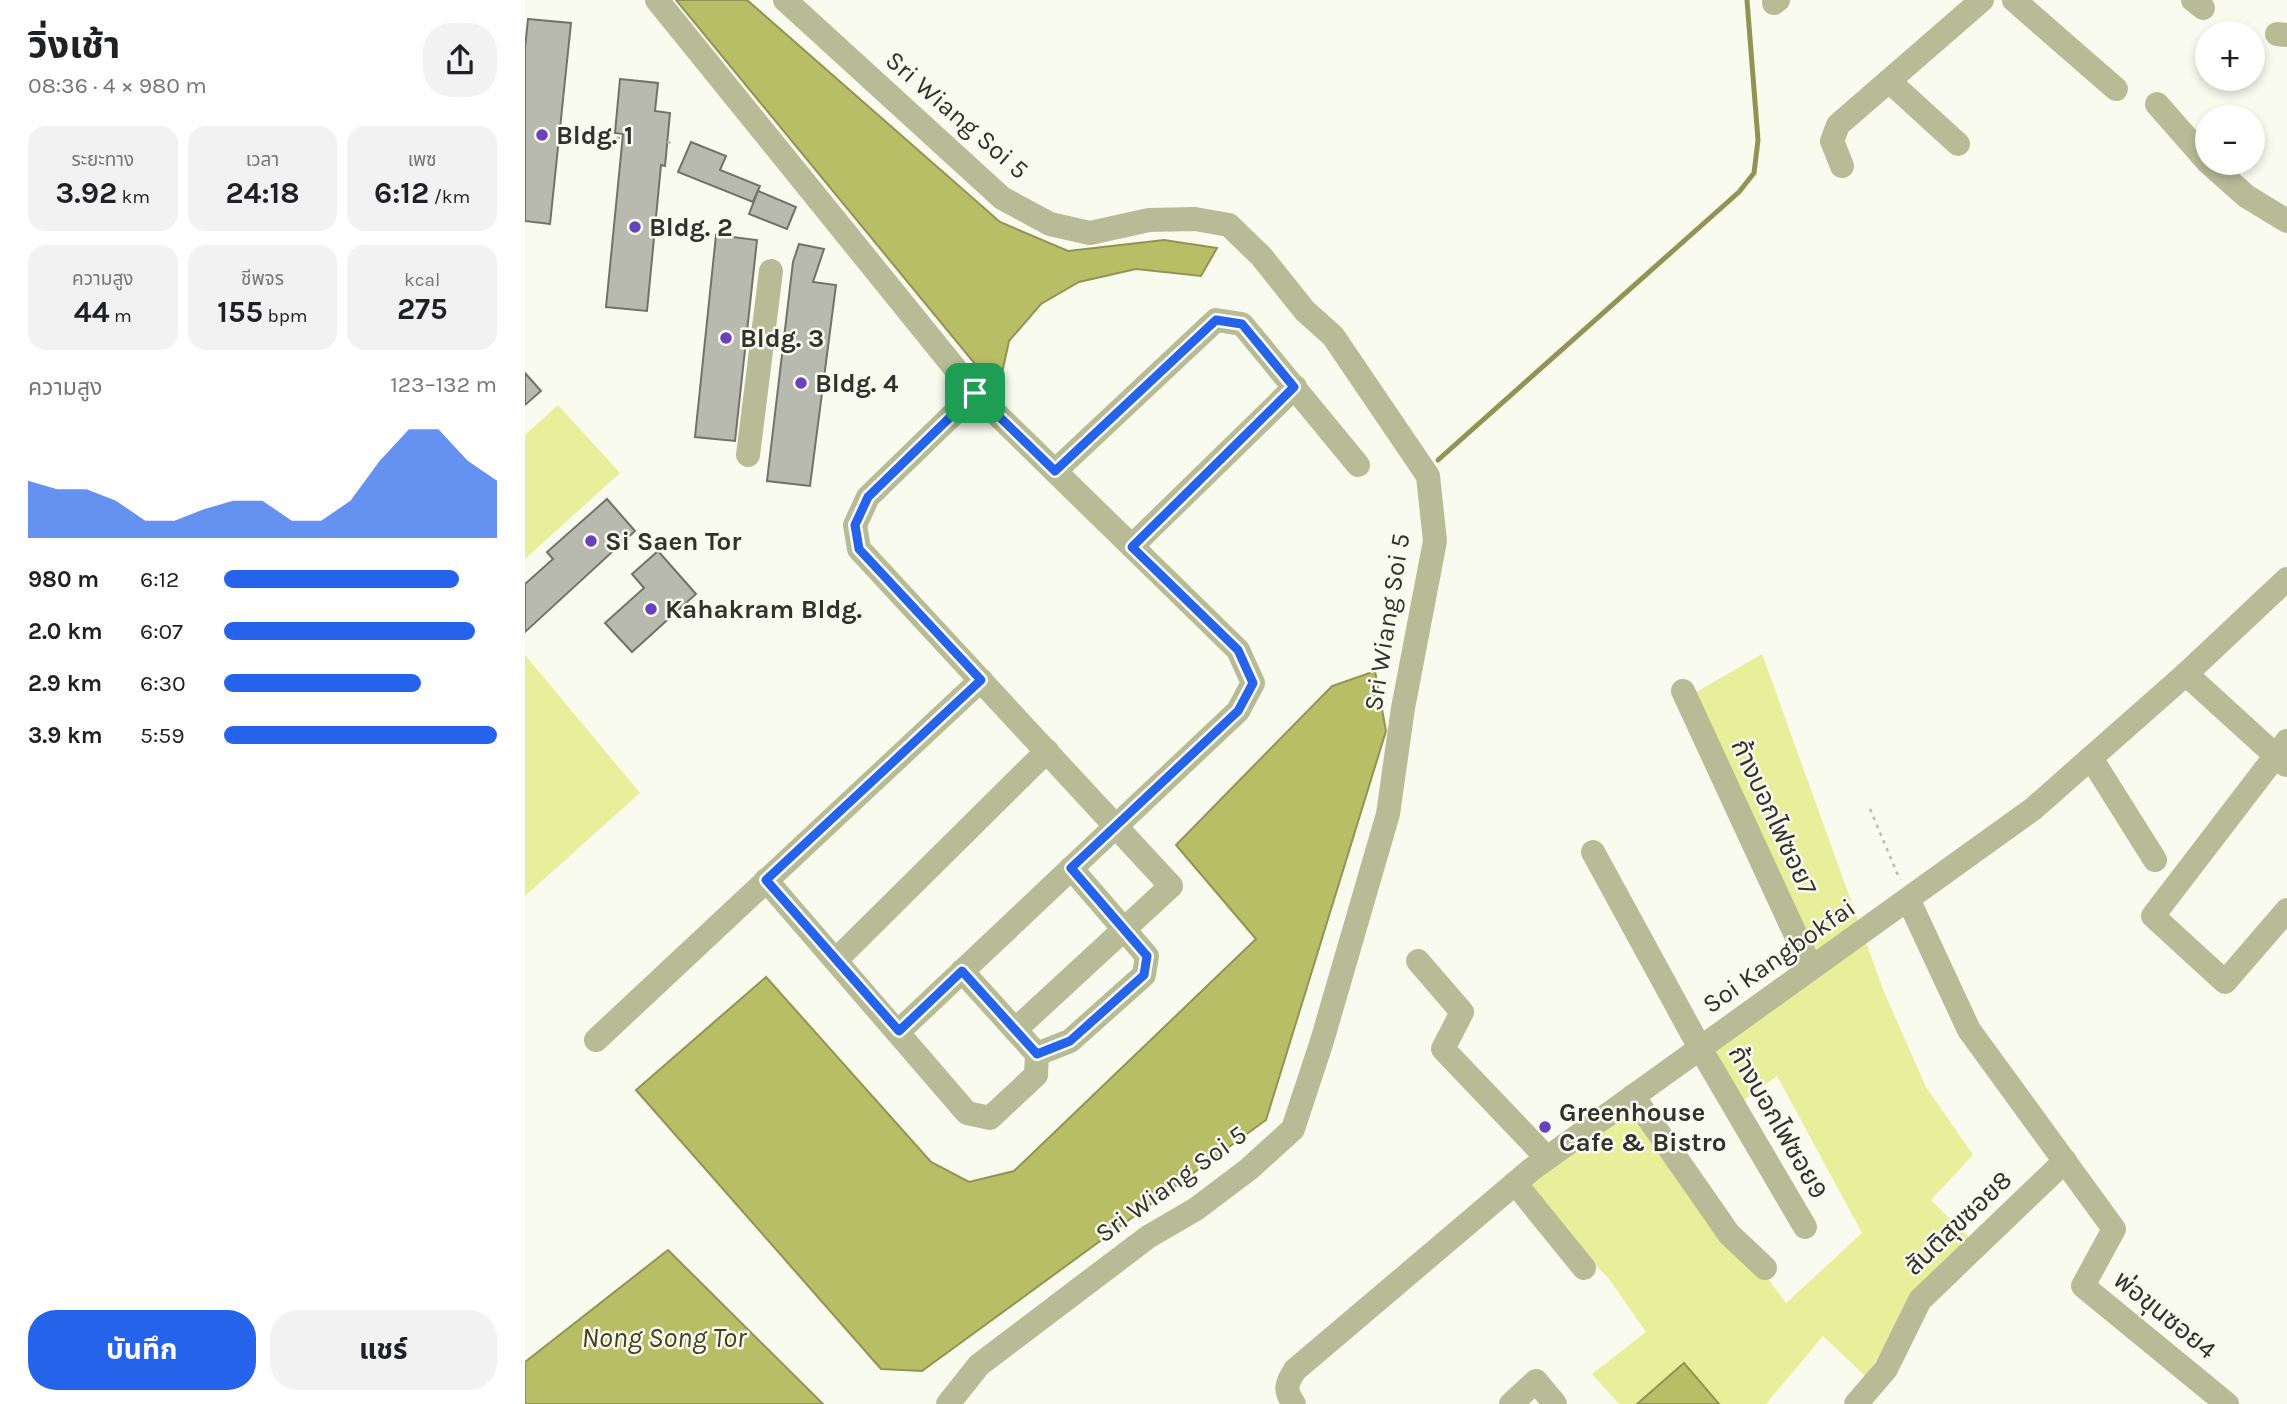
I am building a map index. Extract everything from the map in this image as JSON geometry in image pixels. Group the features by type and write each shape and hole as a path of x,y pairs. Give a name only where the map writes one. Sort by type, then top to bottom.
{"street":[{"path":"657,0 975,393 1238,650 1253,683 1238,711 899,1031"},
{"name":"Sri Wiang Soi 5","path":"785,0 1002,198 1050,223 1090,233 1149,220 1195,219 1229,225 1261,256 1305,311 1333,336 1428,477 1435,541 1403,708 1388,814 1326,1028 1293,1129 1249,1169 1196,1209 1148,1237 979,1365 948,1404"},
{"path":"1842,166 1832,141 1838,125 1982,0"},
{"path":"2014,0 2116,89"},
{"path":"1889,81 1958,144"},
{"path":"2157,104 2195,147"},
{"path":"2222,175 2246,197 2287,221"},
{"path":"748,454 771,271"},
{"path":"1055,471 1216,320 1242,324 1359,465"},
{"path":"1132,547 1294,387"},
{"path":"975,393 868,497 855,525 859,549 1171,886 1015,1030"},
{"name":"Soi Kangbokfai","path":"1293,1404 1287,1395 1286,1384 1295,1370 1515,1183 1811,968 1909,901 2032,809 2186,674 2287,579"},
{"path":"2186,674 2283,754 2153,916 2225,982 2287,910"},
{"path":"596,1040 981,680"},
{"name":"ก้างบอกไฟซอย7","path":"1683,691 1811,968"},
{"path":"835,960 1047,751"},
{"path":"2091,758 2155,860"},
{"name":"ก้างบอกไฟซอย9","path":"1593,852 1700,1048 1805,1227"},
{"path":"1037,1054 1070,1041 1144,975 1147,956 1071,868"},
{"path":"766,880 968,1113 990,1118 1036,1075 1037,1054 962,971"},
{"path":"1909,901 1969,1030 2065,1161"},
{"path":"1418,961 1462,1012 1443,1049 1547,1158"},
{"path":"1633,1096 1729,1234 1765,1268"},
{"name":"สันติสุขซอย8","path":"1856,1404 1886,1369 1920,1300 2065,1161"},
{"name":"พ่อขุนซอย4","path":"2065,1161 2114,1229 2083,1286 2227,1404"},
{"path":"1515,1183 1584,1268"},
{"path":"1511,1404 1536,1381 1555,1404"}],"path":[{"path":"608,137 675,143"},
{"path":"1870,809 1909,901"}],"shaded area":[{"path":"558,405 620,473 525,559 525,435"},
{"path":"1762,654 1884,992 1926,1087 1973,1155 1931,1200 1977,1245 1920,1300 1865,1376 1823,1336 1766,1404 1619,1404 1592,1374 1646,1332 1609,1279 1515,1183 1633,1096 1786,1303 1862,1233 1777,1076 1734,1107 1700,1048 1811,967 1686,698"},
{"path":"525,655 640,793 525,896"}],"water":[{"path":"676,0 747,0 1000,222 1068,251 1164,240 1217,248 1201,276 1136,269 1079,282 1041,304 1009,341 998,392"},
{"path":"1375,671 1386,731 1266,1120 922,1371 881,1369 636,1090 766,977 931,1162 969,1182 1014,1171 1256,939 1176,845 1332,686"},
{"name":"Nong Song Tor","path":"668,1250 823,1404 525,1404 525,1362"},
{"path":"1684,1363 1719,1404 1637,1404"}],"building":[{"name":"Bldg. 1","path":"528,19 571,23 550,224 525,221 525,48"},
{"name":"Bldg. 2","path":"620,79 658,83 655,111 670,113 665,166 661,165 647,311 606,307 623,134 615,133"},
{"path":"691,142 726,156 720,170 760,186 753,202 678,172"},
{"path":"758,191 796,207 787,229 749,214"},
{"name":"Bldg. 3","path":"716,235 757,240 735,441 695,437"},
{"name":"Bldg. 4","path":"799,244 824,249 813,282 836,285 810,486 767,481 793,262"},
{"path":"525,373 541,391 525,405"},
{"name":"Si Saen Tor","path":"607,499 635,531 525,632 525,584 553,559 547,552"},
{"name":"Kahakram Bldg.","path":"658,551 696,594 632,652 605,623 644,588 632,574"}],"waterway":[{"path":"1438,460 1739,192 1754,173 1758,140 1747,0"}],"place":[{"name":"Bldg. 1","path":"542,135"},
{"name":"Bldg. 2","path":"635,227"},
{"name":"Bldg. 3","path":"726,338"},
{"name":"Bldg. 4","path":"801,383"},
{"name":"Si Saen Tor","path":"591,541"},
{"name":"Kahakram Bldg.","path":"651,609"},
{"name":"Greenhouse Cafe & Bistro","path":"1545,1127"}],"route":[{"path":"1216,320 1242,324 1294,387 1132,547 1238,650 1253,683 1238,711 1071,868 1147,956 1144,975 1070,1041 1037,1054 962,971 899,1031 766,880 981,680 859,549 855,525 868,497 975,393 1055,471 1216,320"}]}
